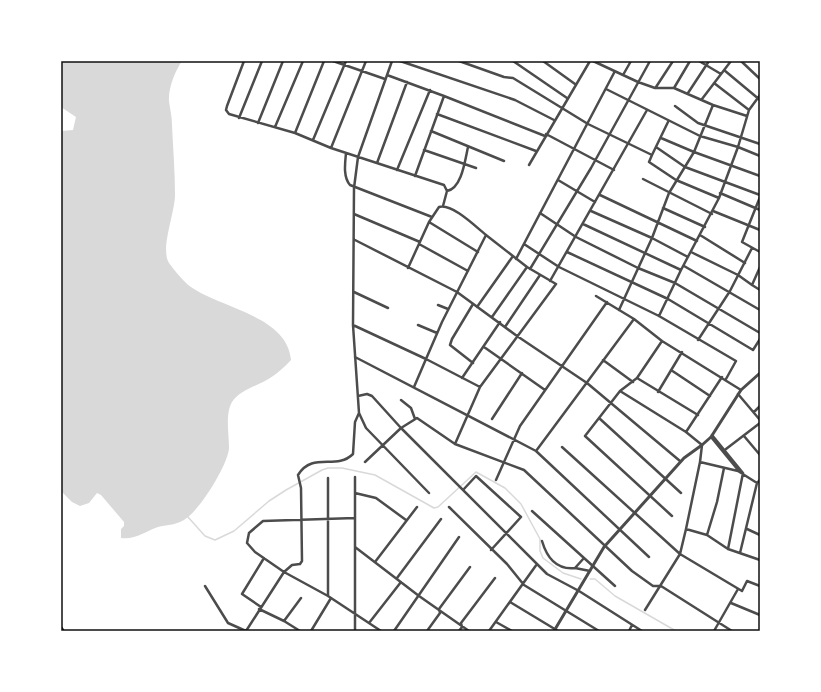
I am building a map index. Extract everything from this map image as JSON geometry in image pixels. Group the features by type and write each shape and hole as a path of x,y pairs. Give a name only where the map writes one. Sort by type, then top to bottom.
{"street":[{"path":"244,61 226,110 230,114 239,118 295,133 331,148 444,185 447,190 443,206 435,211 408,268"},
{"path":"239,118 262,61"},
{"path":"258,123 283,61"},
{"path":"275,127 303,61"},
{"path":"295,133 324,61"},
{"path":"333,61 385,79"},
{"path":"313,140 346,61"},
{"path":"331,148 366,61"},
{"path":"392,61 358,157 354,188 355,240 353,325 359,413 366,428 429,493"},
{"path":"400,61 515,100 554,120"},
{"path":"459,61 504,77 514,78 588,124 652,155"},
{"path":"514,61 567,98"},
{"path":"543,61 576,84"},
{"path":"529,165 567,98 591,61 655,88 674,88 713,105 747,116"},
{"path":"623,75 631,61"},
{"path":"530,269 577,192 650,61"},
{"path":"655,88 673,61"},
{"path":"674,88 690,61"},
{"path":"699,61 721,74"},
{"path":"688,93 709,61"},
{"path":"702,99 731,61"},
{"path":"741,61 760,79"},
{"path":"724,69 759,99"},
{"path":"516,258 615,71"},
{"path":"387,75 546,135 614,170"},
{"path":"377,163 407,82"},
{"path":"714,83 749,110"},
{"path":"606,89 668,122 700,136 738,147 760,156"},
{"path":"397,170 430,90"},
{"path":"660,316 681,270 719,198 738,147 749,110 759,99 760,95"},
{"path":"415,176 444,96"},
{"path":"619,310 652,238 669,193 694,152 713,105"},
{"path":"675,106 698,123 760,144"},
{"path":"550,281 647,110"},
{"path":"437,114 536,151"},
{"path":"668,122 649,162 676,180 719,198"},
{"path":"431,131 504,161"},
{"path":"661,138 730,167 760,176"},
{"path":"447,190 454,188 457,184 468,147"},
{"path":"656,147 685,167 760,196 758,210 742,242 760,252"},
{"path":"424,150 476,168"},
{"path":"346,153 344,165 347,180 348,183 354,188 432,218"},
{"path":"643,179 669,193 712,212 760,230"},
{"path":"558,180 595,202"},
{"path":"720,193 758,210"},
{"path":"600,195 697,241"},
{"path":"443,206 457,213 540,276 556,284 480,387 455,444"},
{"path":"663,208 705,227"},
{"path":"591,211 652,238 688,257"},
{"path":"540,213 576,237 638,268 675,283 760,333"},
{"path":"354,214 420,243 468,271"},
{"path":"429,222 478,252"},
{"path":"583,224 681,270"},
{"path":"414,387 448,309 486,235"},
{"path":"700,235 745,263"},
{"path":"355,240 457,292 500,322 505,328 587,383 680,461"},
{"path":"524,244 559,267 660,316 698,340 736,361 726,379"},
{"path":"698,340 730,291 752,248"},
{"path":"567,252 668,299 753,350 760,340"},
{"path":"691,252 738,275 760,290"},
{"path":"477,307 513,256"},
{"path":"684,266 730,291 760,310"},
{"path":"492,317 527,267"},
{"path":"752,285 760,269"},
{"path":"505,328 540,276"},
{"path":"354,292 388,308"},
{"path":"596,296 634,320 662,341 726,379 741,390"},
{"path":"496,480 520,426 563,367 607,302"},
{"path":"473,304 450,345 473,363"},
{"path":"438,305 448,309"},
{"path":"536,451 634,320"},
{"path":"462,378 500,322"},
{"path":"353,325 426,359 480,387"},
{"path":"418,325 437,333"},
{"path":"662,341 637,378 620,391 585,436 672,516"},
{"path":"484,346 545,390"},
{"path":"658,392 682,352"},
{"path":"355,357 467,416 514,438 536,451 649,557"},
{"path":"603,360 633,382"},
{"path":"671,370 710,396"},
{"path":"492,419 522,373"},
{"path":"510,602 556,630 566,611 580,591 604,547 680,461 702,445 711,435 741,390 760,373"},
{"path":"686,432 722,377"},
{"path":"637,378 698,415"},
{"path":"620,391 686,432 702,445"},
{"path":"358,396 367,394 372,396 401,428 548,574 580,591 642,631"},
{"path":"726,449 744,436 760,421 738,394"},
{"path":"401,400 411,408 416,419 417,418 455,444 524,470 604,547 632,571 654,586 661,586 732,631"},
{"path":"754,412 760,406"},
{"path":"205,586 228,622 246,631 284,572 292,565 300,564 302,561 301,488 298,475 301,470 314,462 342,461 353,454 356,422 359,413"},
{"path":"599,418 681,493"},
{"path":"365,462 401,428 416,419"},
{"path":"711,435 726,449 743,473 758,485"},
{"path":"711,435 738,471"},
{"path":"744,436 760,455"},
{"path":"645,610 680,554 700,462 702,445"},
{"path":"562,447 636,512 680,554 742,591 747,581 760,586"},
{"path":"700,462 743,473"},
{"path":"707,536 717,502 724,468"},
{"path":"728,549 743,473"},
{"path":"463,489 476,476 521,517 491,550"},
{"path":"355,477 355,631"},
{"path":"328,478 328,596"},
{"path":"740,553 760,480"},
{"path":"355,493 376,498 406,520"},
{"path":"375,562 417,507"},
{"path":"449,507 491,550 507,564 524,585 599,631"},
{"path":"532,510 616,586"},
{"path":"355,518 263,521 250,533 247,543 264,558 284,572 328,596 381,631"},
{"path":"396,578 441,519"},
{"path":"686,529 707,536 728,549 760,560"},
{"path":"747,529 760,535"},
{"path":"394,631 459,537"},
{"path":"542,541 546,553 558,566 590,571"},
{"path":"355,546 419,596 469,631"},
{"path":"264,558 242,594 260,608 300,631"},
{"path":"575,568 584,558"},
{"path":"489,631 524,585 537,564"},
{"path":"427,631 440,613 439,609 470,567"},
{"path":"459,631 462,626 461,623 495,578"},
{"path":"369,623 401,582"},
{"path":"714,631 738,588"},
{"path":"284,621 301,598"},
{"path":"311,631 331,598"},
{"path":"731,603 760,615"},
{"path":"496,622 512,631"},
{"path":"629,631 632,625"}],"shaded area":[{"path":"61,61 182,61 172,80 169,96 172,122 175,195 166,249 169,263 187,284 215,300 264,322 277,332 287,345 291,360 281,370 267,380 242,393 232,402 228,418 229,448 227,456 218,477 204,499 189,517 182,521 158,527 131,538 121,538 121,529 124,526 124,522 101,495 97,493 89,503 80,506 72,502 61,491 61,131 73,130 76,117 61,107"}],"waterway":[{"path":"188,517 205,536 215,540 234,531 269,501 286,490 328,468 342,468 375,475 434,508 438,507 476,472 505,488 521,504 540,539 540,551 543,558 563,573 581,579"},
{"path":"590,579 595,579 615,596 676,631"}]}
